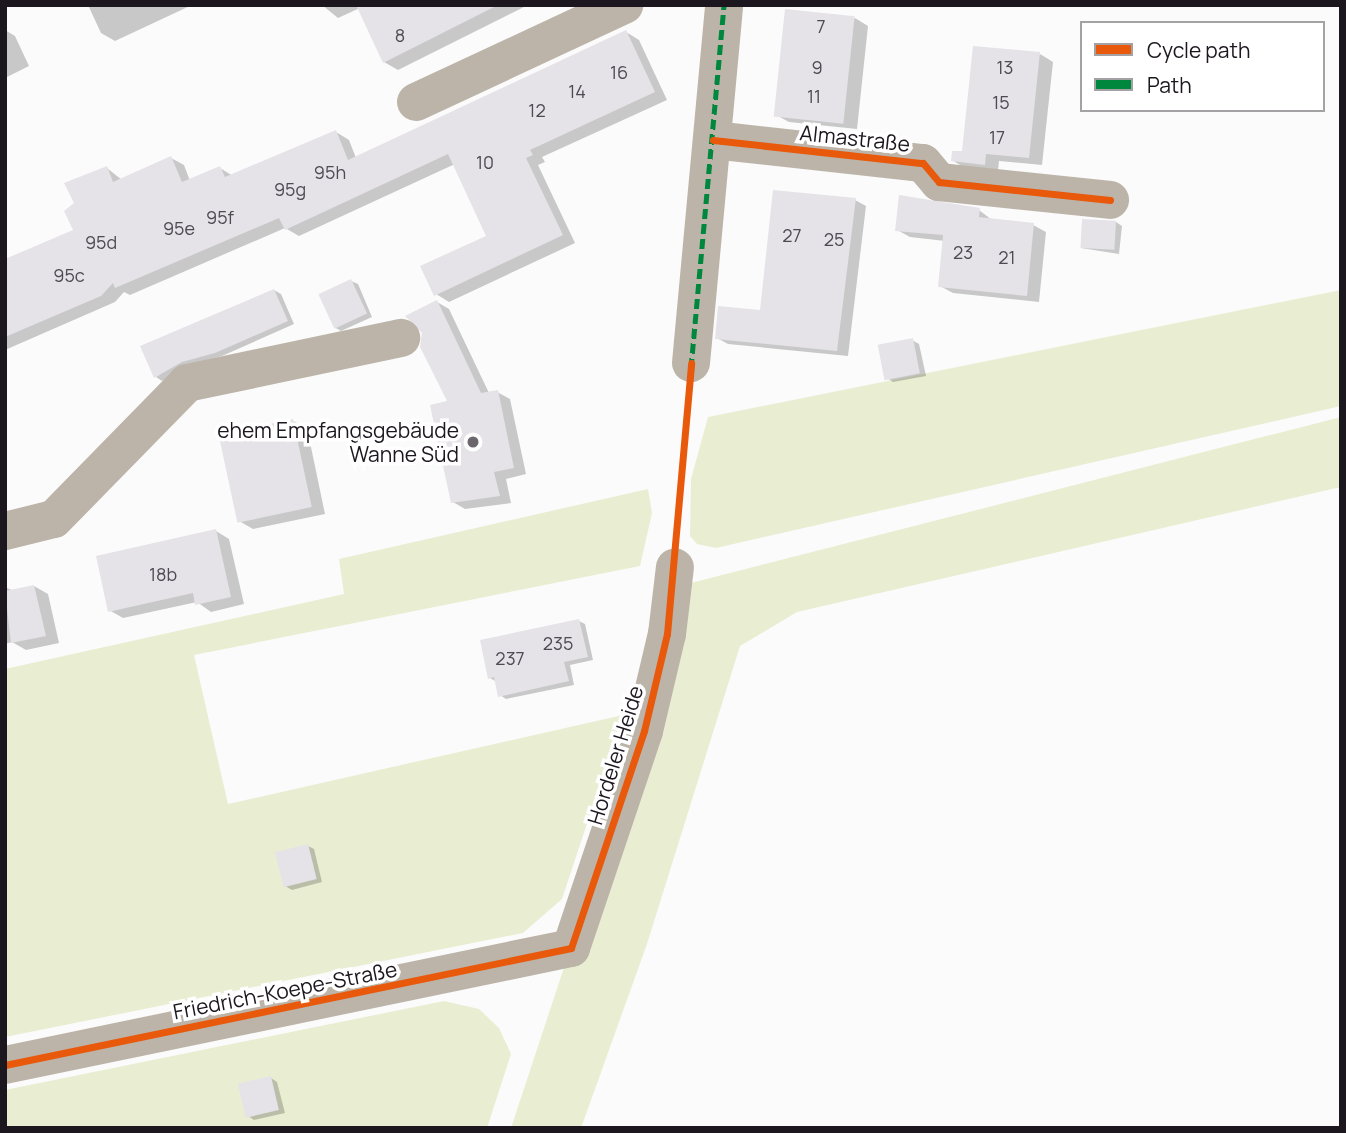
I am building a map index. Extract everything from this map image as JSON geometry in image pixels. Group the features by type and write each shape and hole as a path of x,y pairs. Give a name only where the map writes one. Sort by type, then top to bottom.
{"street":[{"path":"416,102 624,5"},
{"path":"691,363 724,5"},
{"name":"Almastraße","path":"713,140 923,163 939,182 1110,200"},
{"path":"5,531 54,519 187,383 401,338"},
{"name":"Hordeler Heide","path":"571,948 645,731 667,634 675,566"},
{"name":"Friedrich-Koepe-Straße","path":"5,1065 571,948"}],"green space":[{"path":"1341,290 1341,406 716,548 697,544 690,536 691,479 708,417"},
{"path":"1341,417 1341,487 797,612 740,646 647,944 581,1128 511,1128 691,583"},
{"path":"648,489 652,513 640,566 194,655 228,804 623,715 562,899 523,933 5,1037 5,669 344,594 339,559"},
{"path":"444,1001 479,1009 499,1028 511,1054 487,1128 5,1128 5,1090"}],"building":[{"path":"356,5 498,5 383,63"},
{"path":"785,9 855,16 843,124 774,116"},
{"path":"626,30 655,92 530,150 533,155 526,158 563,235 434,296 420,266 486,236 448,154 285,230 279,218 115,288 113,283 101,296 5,337 5,259 73,230 64,211 74,203 64,183 107,166 113,182 171,156 182,182 220,166 225,177 336,130 348,160"},
{"path":"973,46 1040,52 1029,158 986,154 985,165 951,161 952,151 962,151"},
{"path":"773,190 856,198 837,351 715,339 718,306 760,310"},
{"path":"899,195 980,208 979,217 1034,223 1027,296 938,287 943,235 895,231"},
{"path":"1082,219 1116,221 1114,250 1080,248"},
{"path":"351,279 367,313 334,329 318,294"},
{"path":"274,289 288,321 215,353 182,362 154,378 140,346"},
{"name":"ehem Empfangsgebäude Wanne Süd","path":"437,300 481,393 498,390 514,468 494,472 500,496 451,503 430,405 447,401 420,347 422,333 405,316"},
{"path":"913,338 920,373 885,380 878,345"},
{"path":"293,419 312,507 237,523 219,435"},
{"path":"216,529 231,597 195,605 193,593 108,612 96,556"},
{"path":"34,585 46,636 11,643 5,591"},
{"path":"579,619 588,657 564,662 569,681 498,697 494,677 488,679 480,640"},
{"path":"308,844 317,879 284,887 275,852"},
{"path":"271,1076 279,1110 246,1118 238,1084"}],"marked path":[{"path":"691,368 724,5"}],"cycle path":[{"path":"713,140 923,163 939,182 1110,200"},
{"path":"5,1065 571,948 644,731 667,634 691,363"}],"place":[{"name":"ehem Empfangsgebäude Wanne Süd","path":"473,442"}]}
